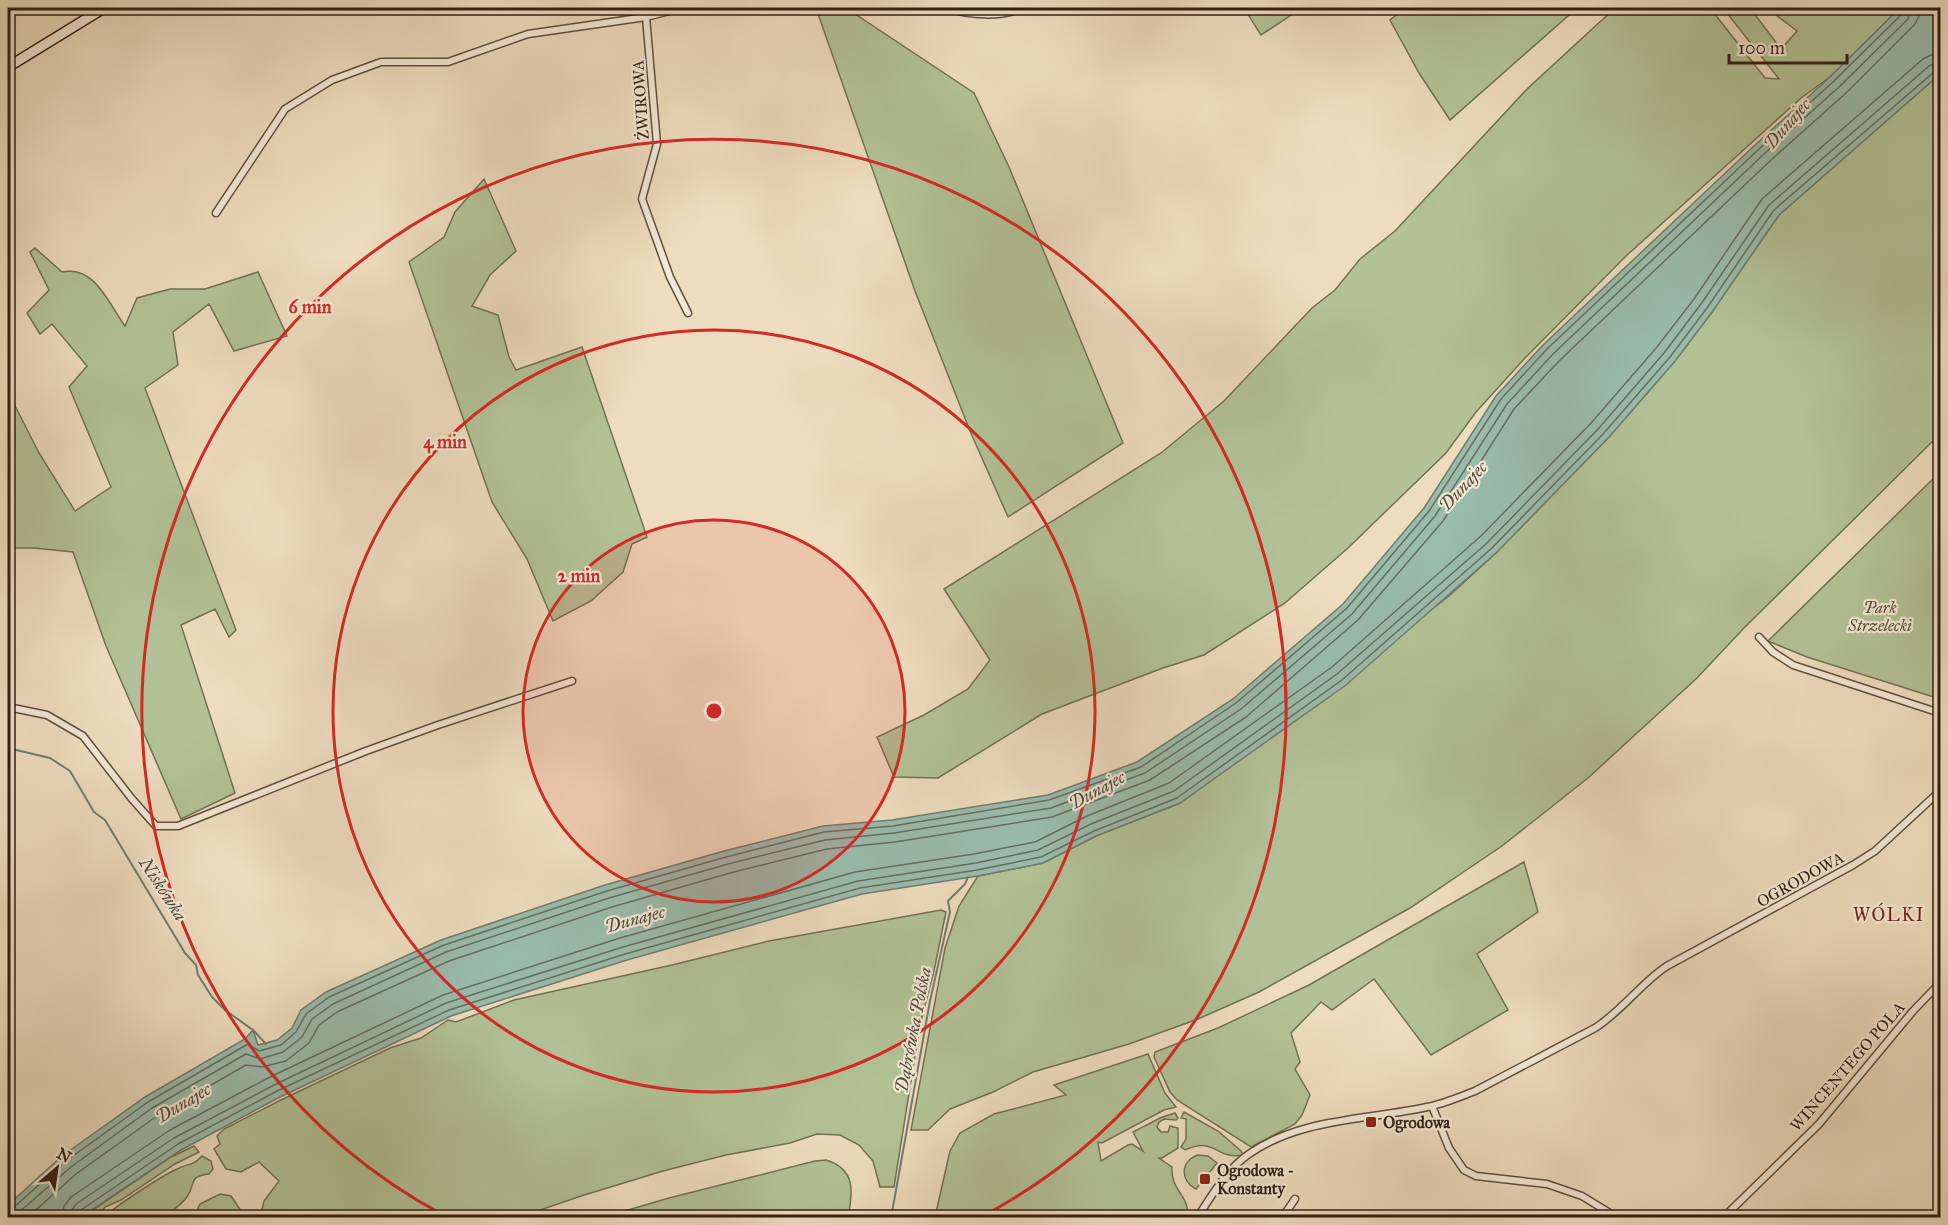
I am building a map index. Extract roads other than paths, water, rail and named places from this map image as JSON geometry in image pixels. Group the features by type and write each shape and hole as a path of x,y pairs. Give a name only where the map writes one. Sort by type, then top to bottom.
{"street":[{"path":"8,67 104,8"},
{"path":"216,213 285,109 332,80 381,62 448,62 528,34 646,17 681,8"},
{"path":"947,8 978,14 1024,8"},
{"name":"ŻWIROWA","path":"646,17 657,144 642,199 670,277 688,313"},
{"path":"1760,637 1773,652 1793,665 1941,712"},
{"path":"8,706 48,715 83,736 156,826 178,826 366,751 572,681"},
{"name":"OGRODOWA","path":"1197,1218 1232,1168 1249,1154 1275,1139 1296,1130 1432,1106 1475,1091 1595,1028 1609,1019 1649,980 1667,966 1853,866 1875,851 1941,791"},
{"name":"WINCENTEGO POLA","path":"1723,1218 1819,1124 1913,1011 1941,983"},
{"path":"1432,1106 1449,1148 1464,1170 1476,1176 1548,1184 1582,1196 1618,1218"},
{"path":"1282,1218 1295,1199"}],"water":[{"name":"Dunajec","path":"1900,8 1940,8 1940,74 1779,215 1675,361 1609,437 1497,552 1346,685 1180,803 1096,836 1043,863 978,876 862,894 627,960 451,1016 280,1097 181,1150 81,1217 8,1217 8,1205 62,1156 145,1097 245,1039 253,1030 258,1045 277,1040 292,1028 301,1010 326,992 441,940 605,885 724,851 823,826 892,820 1048,795 1137,762 1233,699 1343,604 1424,508 1496,396 1543,345 1830,77"}],"waterway":[{"name":"Niskówka","path":"8,748 50,758 70,771 94,812 105,820 185,953 196,965 198,975 212,997 225,1010 253,1030 266,1044"},
{"name":"Dąbrówka Polska","path":"891,1218 930,1001 950,912 948,901 965,884 968,877"}],"place":[{"name":"Ogrodowa","path":"1371,1122"},
{"name":"Ogrodowa - Konstanty","path":"1205,1179"}],"district":[{"name":"WÓLKI","path":"1889,915"}],"park label":[{"name":"Park Strzelecki","path":"1880,616"}]}
